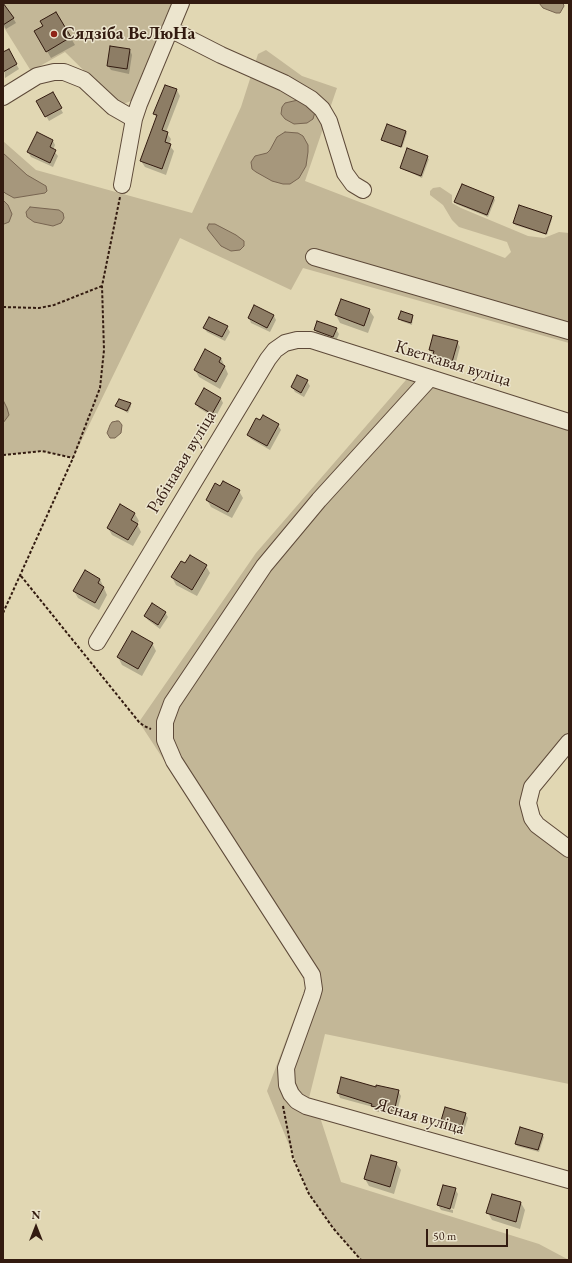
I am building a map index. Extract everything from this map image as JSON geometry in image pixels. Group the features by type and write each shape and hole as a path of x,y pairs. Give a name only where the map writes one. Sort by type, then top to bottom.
{"street":[{"path":"122,185 134,119 181,3"},
{"path":"170,29 221,55 284,83 311,99 322,109 329,121 345,173 353,184 363,190"},
{"path":"3,97 37,76 54,72 64,72 84,80 113,107 134,119"},
{"path":"314,257 569,331"},
{"name":"Рабінавая вуліца","path":"97,642 268,359 275,350 285,343 297,340 311,340 326,344"},
{"name":"Кветкавая вуліца","path":"326,344 569,422"},
{"path":"164,730 167,712 172,703 264,566 319,500 430,378"},
{"name":"Ясная вуліца","path":"164,730 168,750 174,761 312,975 314,989 286,1068 286,1078 291,1094 296,1101 306,1106 569,1180"},
{"path":"569,742 532,787 528,802 532,818 541,828 569,849"}],"path":[{"path":"3,613 73,458 96,401 102,376 104,350 102,286 122,185"},
{"path":"3,307 39,308 54,305 102,286"},
{"path":"3,455 18,452 42,451 73,458"},
{"path":"20,576 139,722 150,729 164,730"},
{"path":"283,1103 293,1158 309,1194 333,1228 361,1260"}],"shaded area":[{"path":"6,3 175,3 134,98 123,104 115,101 65,52 31,71 3,26 3,5"},
{"path":"539,3 563,3 564,6 560,13 556,13 543,8"},
{"path":"266,50 302,76 337,88 305,181 505,258 511,252 507,242 459,227 452,220 443,205 430,195 430,191 433,188 440,187 452,195 452,203 528,236 544,238 559,232 569,233 569,343 303,268 291,290 180,238 73,458 42,451 3,455 3,141 36,170 192,213 241,107 258,54"},
{"path":"298,100 303,101 315,112 313,119 307,123 294,124 285,119 281,114 282,107 285,103"},
{"path":"285,132 298,133 303,136 308,145 306,166 299,178 290,184 272,181 256,172 252,169 251,162 255,156 267,153 277,137"},
{"path":"3,153 27,175 46,186 47,191 45,193 14,198 5,193 3,191"},
{"path":"3,200 8,205 12,214 9,222 4,224 3,224"},
{"path":"30,207 59,210 63,213 64,218 61,223 53,226 34,222 27,217 26,212"},
{"path":"209,224 215,224 236,235 244,241 244,246 240,250 231,251 221,246 207,228"},
{"path":"412,373 569,422 569,742 532,787 541,836 569,857 569,1084 325,1034 306,1110 319,1114 341,1182 539,1244 569,1260 361,1260 333,1228 309,1194 267,1091 308,981 139,722 256,553"},
{"path":"3,400 9,415 3,423"},
{"path":"119,421 122,425 121,433 115,438 110,438 107,433 110,425 112,422"}],"building":[{"path":"3,3 14,18 3,25"},
{"path":"56,12 71,37 46,52 34,31 43,26 40,21"},
{"path":"110,46 130,49 127,69 107,66"},
{"path":"9,49 17,64 3,72 3,52"},
{"path":"165,85 177,89 162,130 168,132 165,142 171,144 162,169 140,161 157,115 153,114"},
{"path":"53,92 62,108 45,117 36,101"},
{"path":"387,124 406,131 401,147 381,140"},
{"path":"37,132 53,140 50,147 56,150 50,163 27,152"},
{"path":"407,148 428,156 421,176 400,168"},
{"path":"462,184 494,197 487,215 454,202"},
{"path":"519,205 552,216 546,234 513,223"},
{"path":"341,299 370,309 364,326 335,315"},
{"path":"254,305 274,315 267,328 248,318"},
{"path":"401,311 413,315 411,323 398,319"},
{"path":"209,317 228,326 222,337 203,328"},
{"path":"317,321 337,328 333,337 314,330"},
{"path":"433,335 458,341 452,362 432,357 434,351 429,350"},
{"path":"205,349 221,358 219,362 225,366 216,382 194,370"},
{"path":"297,375 308,380 301,393 291,387"},
{"path":"204,388 221,398 212,414 195,404"},
{"path":"119,399 131,403 127,411 115,406"},
{"path":"263,415 279,424 267,446 247,435 256,418 260,420"},
{"path":"223,481 240,490 228,512 206,500 215,483 220,486"},
{"path":"120,504 135,513 131,520 138,524 128,540 107,528"},
{"path":"190,555 207,565 192,590 171,577 181,561 185,563"},
{"path":"85,570 100,579 98,583 104,587 95,603 73,591"},
{"path":"152,603 166,612 158,625 144,616"},
{"path":"132,631 153,643 138,669 117,657"},
{"path":"341,1077 376,1087 376,1085 399,1090 394,1112 371,1106 372,1104 337,1093"},
{"path":"445,1107 466,1113 461,1130 440,1124"},
{"path":"520,1127 543,1134 538,1150 515,1144"},
{"path":"371,1155 397,1162 390,1187 364,1179"},
{"path":"443,1185 456,1188 450,1209 437,1205"},
{"path":"492,1194 521,1202 516,1222 486,1213"}],"place":[{"name":"Сядзіба ВеЛюНа","path":"54,34"}]}
